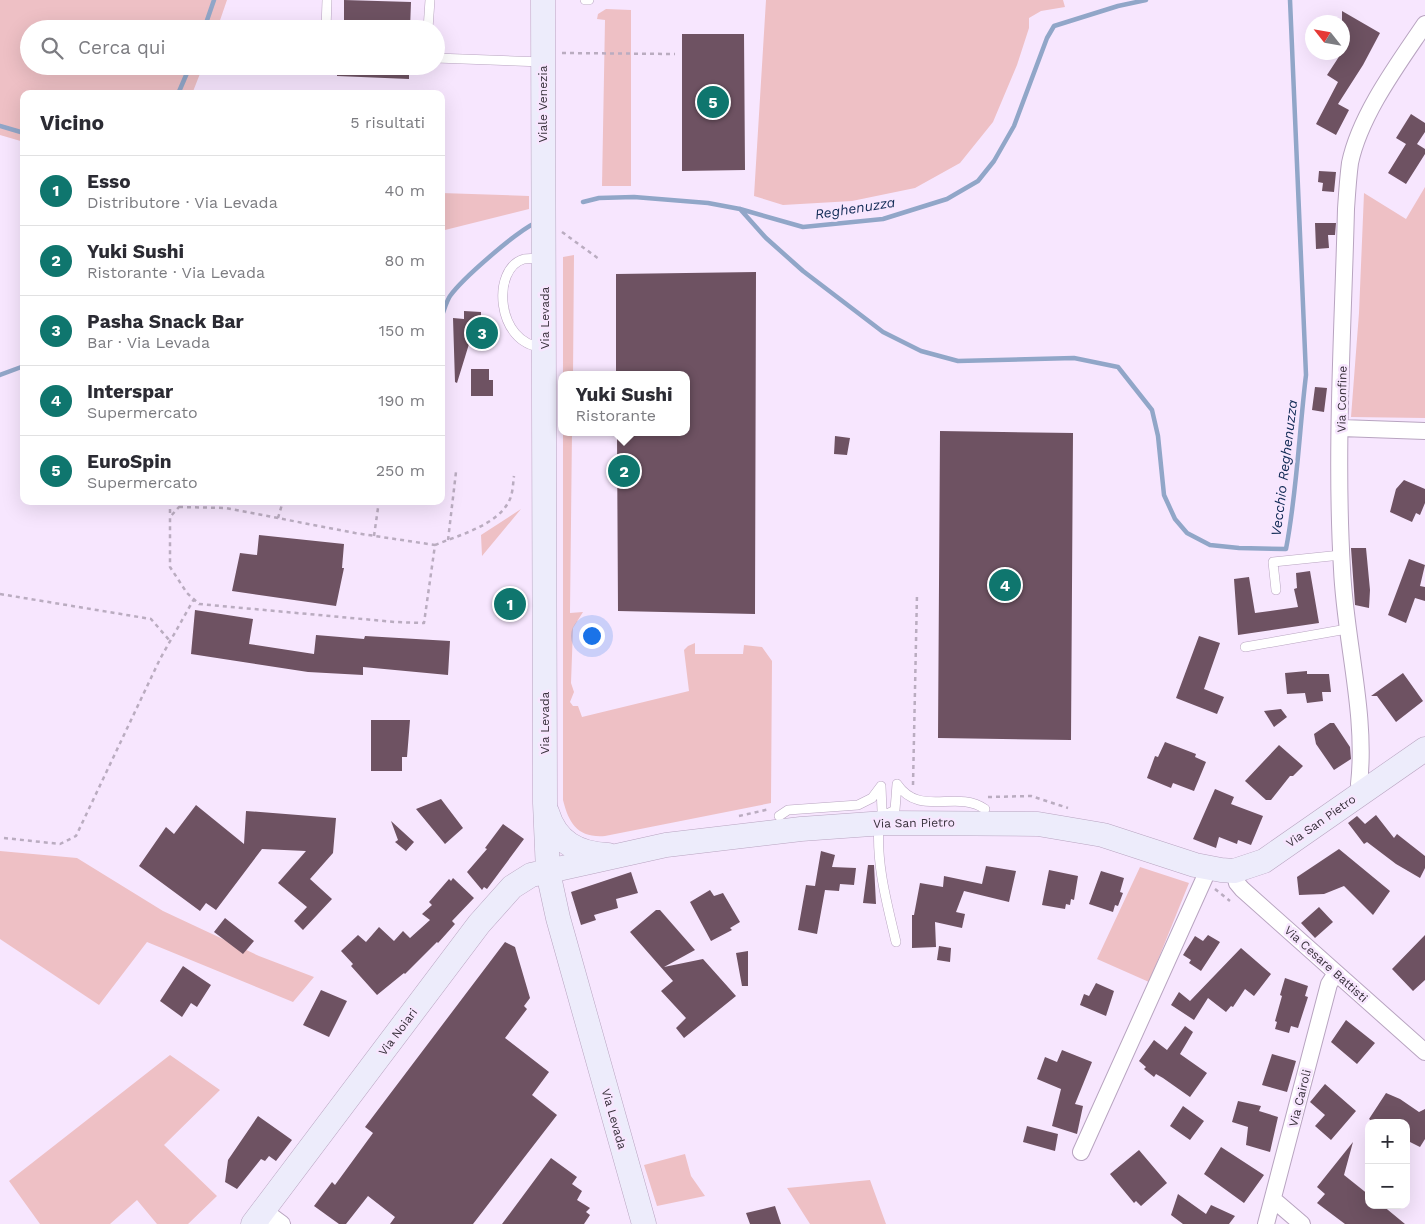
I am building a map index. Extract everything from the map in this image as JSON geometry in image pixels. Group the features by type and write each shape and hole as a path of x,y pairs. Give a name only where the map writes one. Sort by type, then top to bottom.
{"street":[{"name":"Viale Venezia","path":"543,0 551,57 544,209"},
{"name":"Via Confine","path":"1364,792 1358,784 1362,752 1347,629 1341,555 1341,428 1346,209 1350,163 1358,136 1399,62 1425,24"},
{"name":"Via Levada","path":"544,209 545,803 548,872 560,927 644,1224"},
{"path":"1341,428 1425,431"},
{"name":"Via San Pietro","path":"548,872 666,845 801,829 886,815 981,809 1037,812 1072,822 1104,835 1195,865 1234,871 1264,861 1425,749"},
{"name":"Via San Pietro","path":"545,803 552,826 559,836 584,852 615,856"},
{"path":"666,845 712,829 775,812 886,815"},
{"path":"1081,1152 1209,868"},
{"name":"Via Cesare Battisti","path":"1234,871 1237,883 1242,889 1425,1052"},
{"name":"Via Noiari","path":"266,1219 498,901 512,887 532,875 548,872"},
{"name":"Via Cairoli","path":"1266,1224 1274,1200 1329,984 1336,973"},
{"path":"1274,1200 1302,1224"}],"lane":[{"path":"327,20 328,0"},
{"path":"429,20 430,0"},
{"path":"445,58 551,57"},
{"path":"544,259 524,259 515,265 505,280 503,301 504,316 510,328 523,342 533,346 545,347"},
{"path":"1276,590 1273,562 1341,555"},
{"path":"1246,647 1347,629"},
{"path":"901,783 905,796 917,801 975,802 981,809"},
{"path":"896,942 882,885 878,842 886,815 901,783"},
{"path":"775,812 858,805 872,798 881,786 886,815"}],"path":[{"path":"551,57 675,54"},
{"path":"557,228 599,259"},
{"path":"448,540 456,472"},
{"path":"170,517 179,507 226,508 374,536 435,545 492,520 503,511 510,498 514,476"},
{"path":"170,505 170,567 187,592 199,604 424,623 435,545"},
{"path":"278,518 282,505"},
{"path":"374,536 378,505"},
{"path":"0,594 151,618 170,640"},
{"path":"913,790 917,594"},
{"path":"4,838 60,844 76,836 170,640 194,599"},
{"path":"901,783 913,783"},
{"path":"981,809 1031,796 1072,810"},
{"path":"733,817 775,812"}],"shaded area":[{"path":"0,0 227,0 220,20 20,20 20,75 199,75 194,90 20,90 20,141 0,135"},
{"path":"766,0 1063,0 1065,7 1041,11 1029,18 1029,28 1017,65 993,122 960,163 915,188 852,201 783,205 754,196"},
{"path":"606,9 631,10 631,186 602,186 605,20 597,19 598,14"},
{"path":"1425,187 1425,418 1351,417 1359,313 1364,193 1406,219"},
{"path":"445,193 529,196 529,209 445,230"},
{"path":"574,255 573,371 563,371 563,257"},
{"path":"563,436 572,436 570,613 583,612 573,628 571,683 574,692 570,702 573,706 578,706 582,717 689,691 684,650 695,643 695,654 743,654 744,645 762,647 772,661 771,803 605,836 596,836 588,835 576,828 568,816 563,800"},
{"path":"521,509 482,556 481,535"},
{"path":"0,851 77,858 163,911 259,956 314,977 293,1002 147,942 99,1005 0,939"},
{"path":"1140,867 1189,883 1149,982 1097,959"},
{"path":"170,1055 220,1090 164,1145 217,1196 188,1224 157,1224 137,1200 110,1224 40,1224 9,1181"},
{"path":"685,1154 691,1176 705,1196 657,1206 644,1165"},
{"path":"870,1180 886,1224 810,1224 787,1188"}],"building":[{"path":"344,0 411,2 410,20 344,20"},
{"path":"1350,16 1380,33 1363,65 1338,104 1349,110 1336,135 1316,124 1338,82 1327,75 1337,60 1350,60"},
{"path":"682,34 744,34 745,170 682,171"},
{"path":"409,75 409,79 337,76"},
{"path":"1411,114 1425,123 1425,132 1417,144 1425,149 1425,154 1406,184 1388,173 1406,144 1396,138"},
{"path":"1319,171 1336,172 1334,192 1322,191 1323,183 1318,182"},
{"path":"1315,223 1336,223 1335,235 1328,235 1329,248 1316,249"},
{"path":"756,272 755,614 618,611 617,436 690,436 690,371 616,371 616,274"},
{"path":"464,311 481,312 481,330 486,330 486,345 469,344 457,383 455,382 453,318 464,319"},
{"path":"471,369 489,369 489,380 493,380 493,396 471,396"},
{"path":"1315,387 1327,388 1324,412 1312,410"},
{"path":"940,431 1073,433 1071,740 938,738"},
{"path":"835,436 850,438 847,455 834,454"},
{"path":"1404,480 1425,489 1425,503 1420,515 1416,513 1412,522 1390,512 1396,489"},
{"path":"259,535 344,544 342,568 344,568 336,606 232,591 240,553 257,555"},
{"path":"1351,548 1366,548 1370,590 1369,608 1355,605"},
{"path":"1409,559 1425,565 1420,586 1425,587 1425,601 1415,598 1406,623 1388,615"},
{"path":"1310,571 1319,623 1238,635 1234,579 1249,577 1255,613 1298,607 1294,589 1297,588 1296,573"},
{"path":"502,595 517,595 517,611 502,611"},
{"path":"195,610 253,619 249,644 314,654 316,635 364,639 365,636 450,641 448,675 363,667 363,675 308,672 191,654"},
{"path":"1199,636 1220,643 1204,689 1224,697 1217,714 1176,698"},
{"path":"1307,671 1307,674 1329,674 1331,692 1322,692 1323,701 1307,703 1305,693 1287,694 1285,673"},
{"path":"1403,673 1423,701 1396,722 1377,696 1371,696"},
{"path":"1281,709 1287,717 1274,727 1264,711"},
{"path":"371,720 410,720 407,757 402,757 402,771 371,771"},
{"path":"1330,723 1334,723 1350,747 1351,759 1334,770 1316,744 1314,734"},
{"path":"1165,742 1196,754 1195,757 1206,762 1194,791 1173,783 1171,788 1147,778 1155,756 1158,757"},
{"path":"1279,745 1303,766 1293,776 1290,776 1271,800 1266,800 1245,781"},
{"path":"1215,789 1234,797 1231,804 1263,816 1251,845 1238,840 1237,844 1219,837 1216,848 1193,839"},
{"path":"441,799 463,828 445,844 416,809"},
{"path":"196,805 244,844 246,811 336,818 333,853 310,879 332,899 303,930 294,921 307,907 278,883 306,851 262,849 216,910 206,903 200,911 139,866 166,827 174,834"},
{"path":"1376,815 1394,838 1397,834 1425,856 1425,868 1420,878 1396,864 1367,842 1364,844 1348,823 1357,816 1365,824"},
{"path":"391,821 414,842 406,851 395,842 398,840"},
{"path":"503,824 524,839 487,889 484,887 482,890 467,872 487,849 485,848"},
{"path":"1339,849 1390,891 1373,915 1344,886 1324,894 1299,895 1297,877"},
{"path":"821,851 835,855 832,867 856,868 854,885 840,884 839,891 825,890 817,934 798,930 806,885 815,886"},
{"path":"868,865 874,865 876,904 863,903"},
{"path":"986,866 1016,871 1009,902 964,891 956,912 965,914 962,928 935,922 936,947 912,948 912,915 914,915 920,883 943,887 944,876 982,884"},
{"path":"1049,870 1078,876 1074,900 1071,899 1070,905 1066,904 1065,909 1042,905"},
{"path":"1101,871 1124,878 1120,892 1123,893 1118,906 1115,905 1113,912 1089,904"},
{"path":"631,872 638,893 616,899 618,908 594,915 596,920 581,925 571,892"},
{"path":"453,878 474,898 452,921 455,924 438,943 405,974 377,995 351,966 353,964 341,951 358,935 366,942 379,927 394,941 403,931 410,938 430,920 422,914 432,905 429,902 449,879 451,881"},
{"path":"710,890 714,896 723,893 740,922 730,928 732,930 711,941 690,902"},
{"path":"1319,907 1333,922 1315,938 1301,923"},
{"path":"656,910 660,910 695,950 664,967 703,959 736,996 684,1038 676,1028 686,1018 661,991 673,981 630,932"},
{"path":"225,918 254,941 243,954 214,932"},
{"path":"1208,935 1220,942 1201,971 1189,963 1191,960 1183,955 1195,936 1203,941"},
{"path":"1425,935 1425,980 1413,991 1392,969"},
{"path":"505,942 515,947 530,998 524,1006 527,1009 505,1038 549,1072 532,1095 557,1115 473,1224 390,1224 395,1217 368,1196 346,1224 339,1224 314,1206 332,1182 335,1185 373,1133 365,1127"},
{"path":"939,946 951,948 950,962 937,960"},
{"path":"1241,948 1271,974 1254,996 1245,989 1233,1007 1231,1006 1226,1012 1208,998 1194,1020 1171,1005 1179,992 1190,1001"},
{"path":"748,951 748,986 742,986 736,953"},
{"path":"183,966 211,985 197,1007 191,1003 182,1017 160,1001"},
{"path":"1285,978 1308,986 1305,996 1308,997 1298,1028 1291,1026 1289,1033 1275,1029 1277,1022 1275,1021 1282,996 1280,995"},
{"path":"1096,983 1114,991 1106,1016 1080,1005 1084,994 1089,996"},
{"path":"321,990 347,1001 329,1037 303,1025"},
{"path":"1346,1020 1375,1043 1357,1064 1331,1042"},
{"path":"1185,1026 1193,1032 1180,1054 1207,1073 1190,1097 1156,1074 1154,1077 1144,1069 1146,1067 1139,1061 1154,1040 1167,1050"},
{"path":"1062,1050 1092,1062 1075,1104 1083,1106 1077,1134 1052,1126 1061,1089 1037,1079 1045,1057 1057,1062"},
{"path":"1272,1054 1296,1061 1287,1092 1262,1085"},
{"path":"1325,1084 1356,1111 1331,1140 1315,1126 1325,1115 1310,1102"},
{"path":"1386,1093 1400,1099 1419,1112 1425,1109 1425,1139 1420,1147 1410,1142 1410,1119 1369,1119"},
{"path":"1238,1101 1261,1106 1259,1111 1278,1117 1270,1152 1246,1145 1248,1127 1232,1122"},
{"path":"1183,1106 1204,1121 1190,1140 1170,1126"},
{"path":"258,1116 292,1140 276,1161 269,1156 265,1161 261,1159 237,1189 225,1182 228,1160"},
{"path":"1027,1126 1058,1134 1055,1151 1023,1142"},
{"path":"1353,1142 1344,1175 1365,1192 1365,1209 1387,1209 1405,1224 1345,1224 1317,1203 1325,1194 1317,1187"},
{"path":"1221,1147 1264,1175 1244,1203 1204,1174"},
{"path":"1139,1150 1167,1183 1141,1206 1136,1201 1134,1203 1110,1174"},
{"path":"551,1158 577,1177 572,1184 582,1191 577,1200 590,1208 586,1212 590,1215 584,1224 502,1224"},
{"path":"1178,1194 1206,1214 1211,1205 1235,1216 1229,1224 1183,1224 1171,1215"},
{"path":"775,1206 781,1224 750,1224 746,1213"}],"waterway":[{"path":"207,20 214,0"},
{"name":"Reghenuzza","path":"583,202 599,198 634,197 708,203 740,209 803,227 883,219 947,199 978,181 994,161 1014,126 1047,38 1054,26 1118,6 1146,0"},
{"name":"Vecchio Reghenuzza","path":"740,209 766,238 803,271 883,332 921,351 958,361 1074,358 1118,367 1152,410 1158,436 1164,495 1175,519 1187,533 1210,545 1286,549 1290,528 1306,375 1290,0"},
{"path":"180,90 186,75"},
{"path":"0,126 20,132"},
{"name":"Reghenuzza","path":"445,307 450,296 466,278 503,246 535,223"},
{"name":"Reghenuzza","path":"0,375 20,368"}],"place":[{"name":"EuroSpin","path":"713,102"},
{"name":"Pasha Snack Bar","path":"482,333"},
{"name":"Yuki Sushi","path":"624,471"},
{"name":"Interspar","path":"1005,585"},
{"name":"Esso","path":"510,604"}]}
